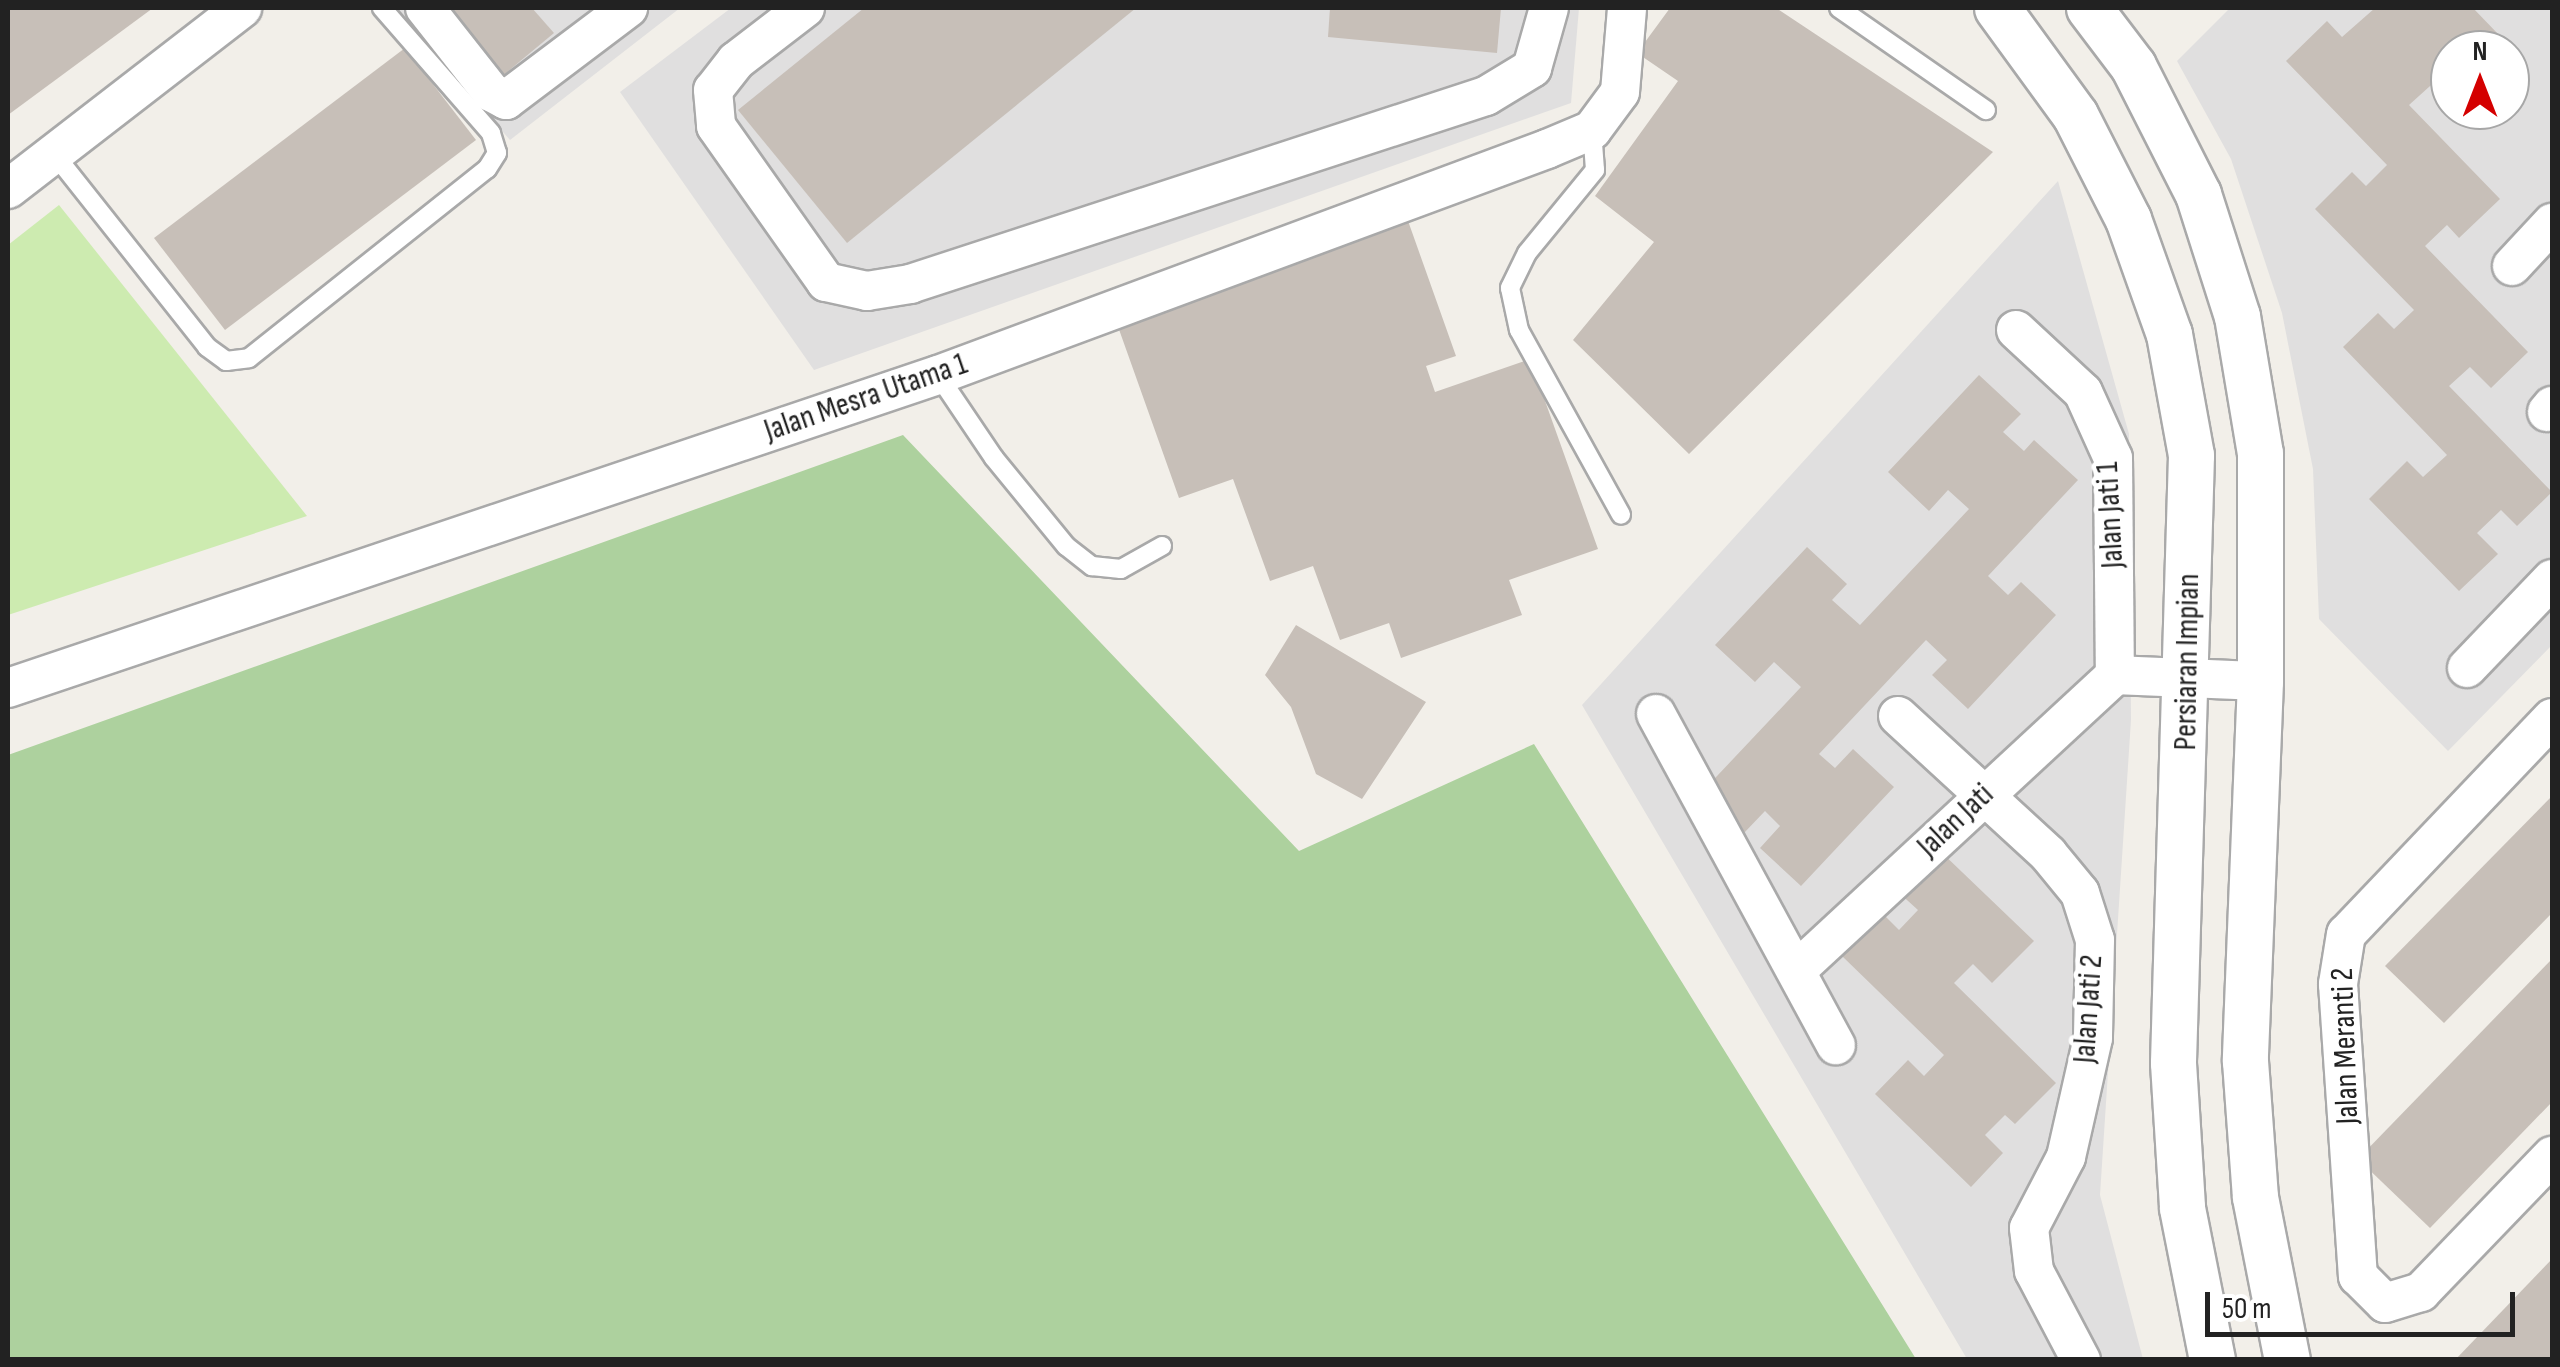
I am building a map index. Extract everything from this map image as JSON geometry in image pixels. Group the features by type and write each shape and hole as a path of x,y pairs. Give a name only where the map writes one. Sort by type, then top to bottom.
{"street":[{"path":"8,189 242,8"},
{"path":"425,8 491,92 506,100 628,8"},
{"path":"805,8 736,61 712,90 716,126 826,282 867,291 910,284 1486,96 1532,68 1549,8"},
{"path":"1592,130 1620,92 1628,8"},
{"name":"Persiaran Impian","path":"1996,8 2075,115 2128,219 2169,334 2191,454 2189,678 2173,1063 2182,1208 2212,1360"},
{"path":"2088,8 2132,66 2198,194 2237,316 2260,453 2260,681 2245,1061 2255,1197 2287,1360"},
{"name":"Jalan Mesra Utama 1","path":"8,688 938,375 1592,130"},
{"path":"2512,266 2552,222"},
{"name":"Jalan Jati 1","path":"2016,330 2083,392 2113,458 2115,675"},
{"path":"2467,668 2552,579"},
{"path":"2115,675 2260,681"},
{"name":"Jalan Jati","path":"1799,968 2115,675"},
{"path":"1656,714 1799,968 1836,1045"},
{"name":"Jalan Jati 2","path":"1898,716 1986,794 2080,893 2095,940 2093,1038 2066,1157 2029,1228 2034,1271 2080,1360"},
{"name":"Jalan Meranti 2","path":"2552,718 2346,934 2338,984 2358,1276 2386,1303 2421,1292 2552,1156"}],"lane":[{"path":"55,155 207,347 226,361 249,358 487,169 497,152 491,133 382,8"},
{"path":"1840,8 1986,110"},
{"path":"1592,130 1595,170 1527,253 1510,288 1519,330 1621,515"},
{"path":"938,375 994,458 1066,546 1092,566 1121,570 1162,546"}],"shaded area":[{"path":"395,8 680,8 510,140"},
{"path":"731,8 1579,8 1571,103 814,370 620,92"},
{"path":"2230,8 2552,8 2552,645 2448,751 2319,619 2313,469 2282,313 2231,159 2177,61"},
{"path":"2058,181 2129,434 2131,720 2100,1195 2143,1359 1967,1359 1582,705"}],"green space":[{"path":"59,205 307,516 8,615 8,245"},
{"path":"903,435 1299,851 1534,744 1916,1359 8,1359 8,755"}],"building":[{"path":"8,8 153,8 8,115"},
{"path":"449,8 532,8 554,33 494,83 438,17"},
{"path":"864,8 1136,8 847,243 738,110"},
{"path":"1330,8 1501,8 1497,53 1328,37"},
{"path":"1670,8 1776,8 1993,152 1689,454 1573,340 1654,242 1595,196 1678,81 1637,53"},
{"path":"2375,8 2473,8 2494,30 2430,30 2430,86 2409,105 2500,199 2459,238 2447,225 2425,246 2528,352 2491,388 2470,367 2449,386 2552,492 2517,526 2501,510 2477,533 2498,554 2459,591 2369,499 2407,461 2423,477 2447,455 2343,347 2378,313 2394,329 2414,310 2315,209 2352,172 2366,186 2387,165 2286,61 2327,21 2342,37"},
{"path":"405,48 476,140 225,330 154,238"},
{"path":"1407,218 1456,356 1426,366 1435,392 1530,359 1598,549 1509,580 1522,615 1401,658 1389,623 1340,640 1313,566 1270,581 1233,479 1179,498 1116,321"},
{"path":"1979,375 2021,414 2003,432 2024,451 2034,440 2078,480 1988,576 2008,595 2021,582 2056,615 1968,709 1932,675 1947,660 1926,640 1819,754 1835,768 1853,749 1894,787 1801,886 1760,848 1780,826 1765,811 1744,833 1701,793 1801,687 1774,662 1755,682 1715,645 1807,547 1847,584 1832,600 1860,625 1969,509 1948,490 1929,511 1888,472"},
{"path":"1296,625 1426,702 1362,799 1316,774 1291,707 1265,675"},
{"path":"2552,796 2552,913 2444,1023 2385,966"},
{"path":"1938,849 2034,941 1992,983 1973,964 1954,983 2056,1083 2015,1124 2005,1115 1985,1135 2003,1153 1971,1187 1875,1094 1908,1060 1924,1076 1944,1055 1842,956 1883,914 1899,930 1918,910 1897,891"},
{"path":"2552,959 2552,1102 2430,1228 2358,1159"},
{"path":"2552,1259 2552,1360 2455,1360"}]}
